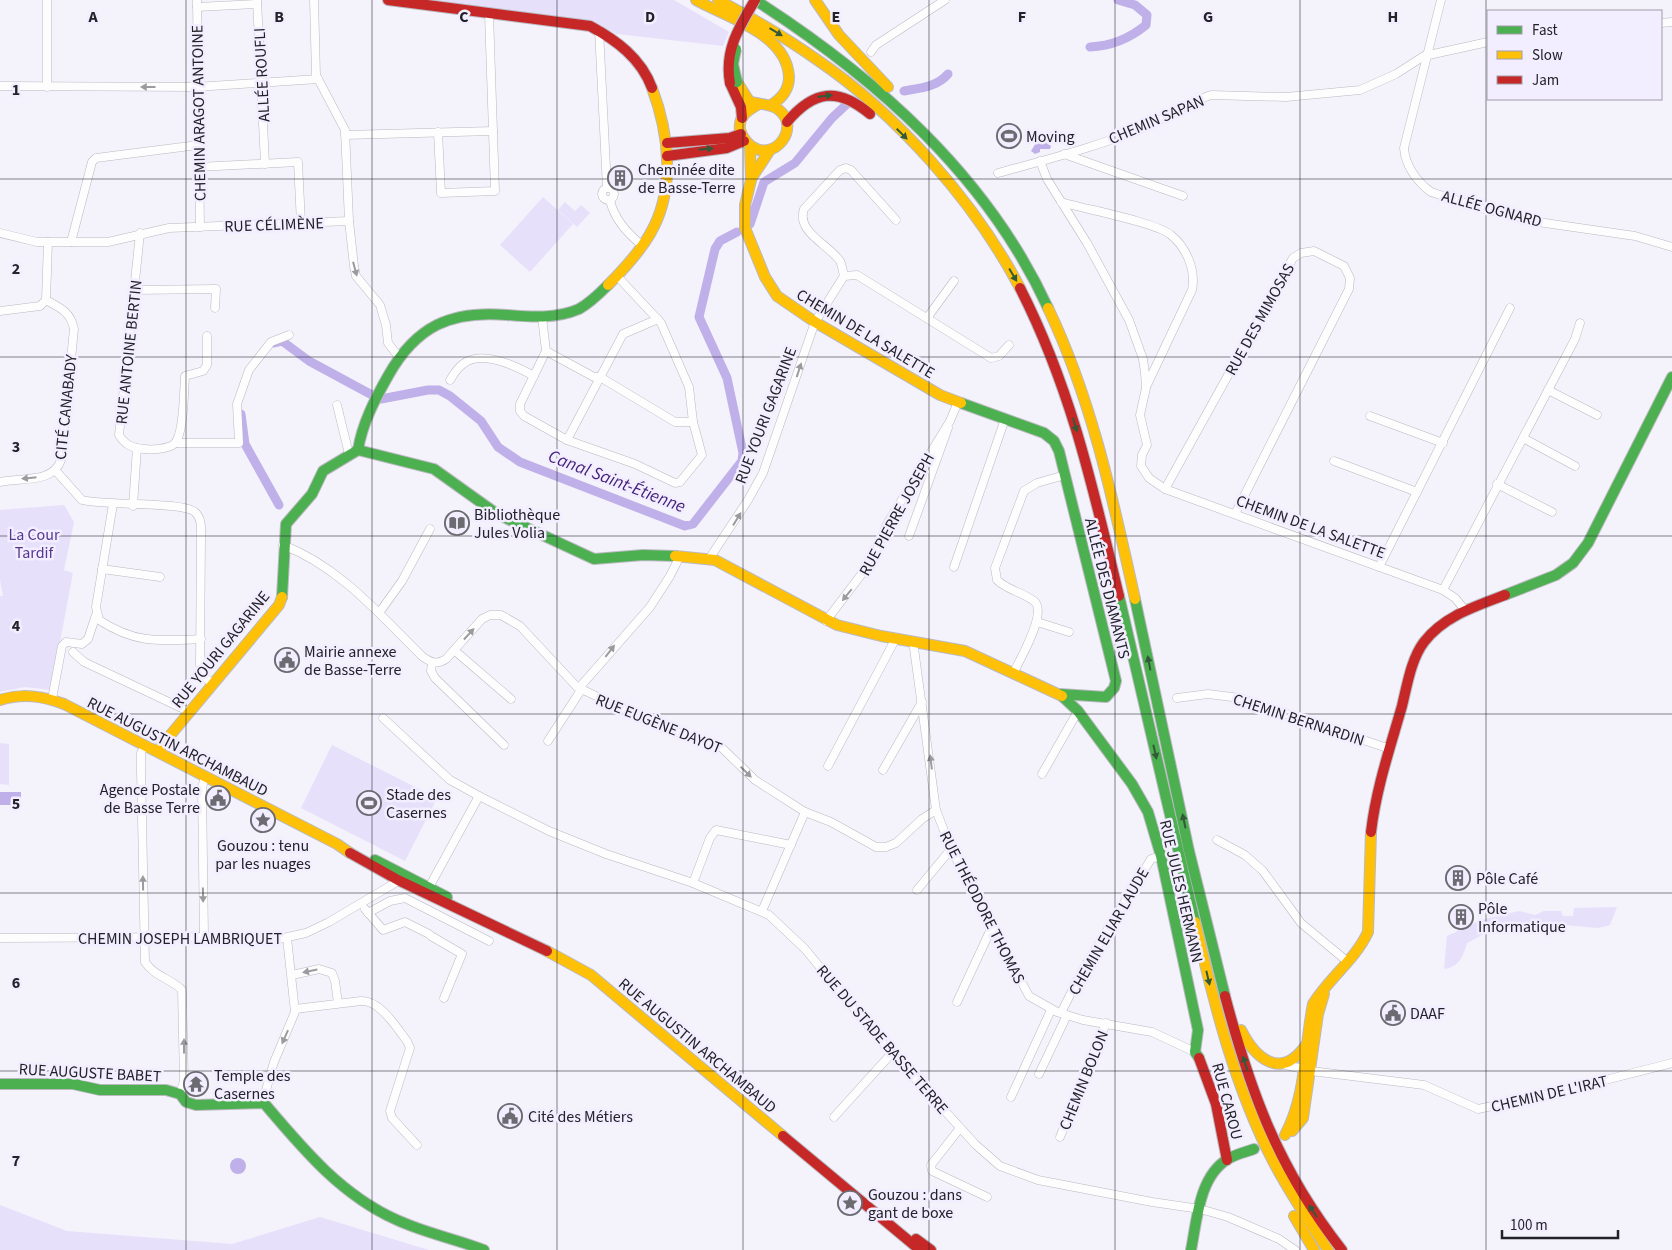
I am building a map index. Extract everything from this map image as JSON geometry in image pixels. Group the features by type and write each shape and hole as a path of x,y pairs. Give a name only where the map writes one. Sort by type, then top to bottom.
{"main road":[{"path":"388,0 590,26 612,35 641,68 658,105 667,143 667,156 663,202 655,225 643,246 617,276 587,304 569,312 542,317 486,312 462,314 426,330 399,357 360,433 353,452 393,457 434,469 497,514 594,559 608,560 643,555 710,559"},
{"path":"696,0 761,35 780,49 789,69 789,78 784,94 771,105"},
{"path":"718,0 744,12 790,40 838,76 879,110 927,158 970,211 1001,256 1040,327 1068,402 1104,534 1216,1011 1255,1123 1281,1189 1303,1234 1314,1250"},
{"path":"745,140 741,107 726,63 731,43 755,0 798,26 848,63 890,99 939,147"},
{"path":"667,143 730,138 745,140 763,151 776,147 785,136 786,122 778,109 771,105 751,102 744,97 733,83 733,64 737,46 762,0"},
{"path":"816,0 827,20 850,48 887,85 982,201 1015,247 1043,297 1066,345 1084,398 1120,530 1190,850 1227,1008 1254,1090 1287,1167 1301,1193 1342,1250"},
{"path":"786,122 808,100 826,94 844,97 864,109 923,167 1001,256"},
{"path":"742,118 746,111 759,104"},
{"path":"667,156 677,152 733,146 745,140"},
{"name":"CHEMIN DE LA SALETTE","path":"745,140 751,180 744,218 765,277 777,296 815,322 940,395 1044,433 1054,441"},
{"name":"CHEMIN DE LA SALETTE","path":"751,180 770,150"},
{"path":"1307,1070 1306,1045 1313,1004 1362,945 1368,932 1371,831 1375,803 1412,665 1423,643 1439,626 1465,610 1549,578 1573,563 1588,543 1672,377"},
{"name":"ALLÉE DES DIAMANTS","path":"1054,441 1065,475 1116,680 1114,688 1106,697 1060,694"},
{"name":"RUE YOURI GAGARINE","path":"157,751 282,600 283,544 286,524 312,494 323,471 353,452"},
{"name":"RUE JULES HERMANN","path":"710,559 725,564 826,621 860,631 965,651 1060,694 1078,711 1142,798 1161,856 1198,1030 1195,1052"},
{"name":"RUE AUGUSTIN ARCHAMBAUD","path":"0,700 25,695 52,700 157,751 337,844 356,857 399,876 570,962 612,991 920,1250"},
{"path":"1190,850 1227,989 1243,1034 1252,1049 1263,1059 1274,1063 1286,1064 1295,1061 1301,1056 1306,1045"},
{"path":"1310,1014 1312,1032 1308,1066 1307,1070 1292,1125 1285,1136 1296,1129 1302,1118 1307,1070 1318,1014 1329,983"},
{"name":"RUE CAROU","path":"1195,1052 1202,1061 1207,1074 1227,1160"},
{"name":"RUE AUGUSTE BABET","path":"0,1084 74,1084 100,1090 166,1090 180,1094 186,1102 196,1105 264,1103"},
{"path":"264,1103 320,1168 338,1185 400,1221 484,1250"},
{"path":"1255,1123 1278,1176 1307,1223 1328,1250"},
{"path":"1191,1250 1200,1209 1212,1175 1227,1160 1254,1149"},
{"name":"RUE AUGUSTIN ARCHAMBAUD","path":"852,1194 931,1250"}],"street":[{"path":"47,0 47,87"},
{"path":"314,0 318,79 343,124 345,135 348,221 356,276 380,305 386,325 388,343 399,357"},
{"path":"871,52 876,45 945,0"},
{"name":"ALLÉE OGNARD","path":"1441,0 1404,148 1411,170 1424,187 1431,192 1480,208 1538,222 1635,236 1672,247"},
{"path":"197,4 257,2"},
{"name":"ALLÉE ROUFLI","path":"257,2 265,164"},
{"name":"CHEMIN ARAGOT ANTOINE","path":"197,4 196,87 200,226"},
{"path":"438,132 441,193 495,191 489,14"},
{"path":"599,30 607,188 614,192 614,196 610,200 614,213 623,226 643,246"},
{"name":"CHEMIN SAPAN","path":"998,173 1040,162 1150,125 1200,98 1211,95 1286,97 1360,90 1387,78 1429,54 1487,42"},
{"path":"0,86 196,87 318,79"},
{"path":"345,135 493,131"},
{"path":"71,242 92,162 96,158 198,145"},
{"path":"1064,154 1182,196"},
{"path":"198,167 298,162 301,223"},
{"path":"1040,162 1060,202 1087,243 1129,320 1143,359 1146,388"},
{"path":"896,220 851,170 846,168 840,170 804,209 804,226 840,262 844,276 857,275 991,358 998,356 1009,345"},
{"path":"1060,202 1163,231 1180,245 1192,268 1195,278 1188,301 1146,388"},
{"name":"RUE CÉLIMÈNE","path":"0,233 48,242 108,242 140,233 169,228 348,221"},
{"name":"RUE ANTOINE BERTIN","path":"140,233 119,435 123,442 137,448 169,447 176,443 239,442 237,404 249,370 271,342 289,335"},
{"path":"0,311 40,306 46,300 48,242"},
{"name":"RUE DES MIMOSAS","path":"1165,488 1293,258 1300,253 1314,251 1344,266 1350,278 1349,289 1235,514"},
{"path":"542,317 546,351 520,404 520,411 524,416 567,440 635,464 675,483 680,482 702,456 693,422 686,378 658,319 617,276"},
{"name":"RUE YOURI GAGARINE","path":"710,559 744,507 763,473 815,322 844,276"},
{"path":"927,318 954,281"},
{"path":"135,290 216,289 215,308"},
{"name":"CITÉ CANABADY","path":"0,482 43,477 56,470 61,460 74,329 72,320 67,313 46,300"},
{"path":"1379,567 1510,308"},
{"path":"567,440 623,334 658,319"},
{"path":"1443,590 1497,484 1575,339 1580,324"},
{"path":"176,443 180,434 185,376 203,371 207,365 207,336"},
{"path":"546,351 594,377 600,377 675,422 693,422"},
{"path":"450,380 463,364 475,360 504,361 534,376"},
{"name":"CHEMIN DE LA SALETTE","path":"1146,388 1140,408 1140,422 1147,445 1142,455 1144,473 1165,488 1443,590 1455,598 1465,610"},
{"path":"1548,390 1597,415"},
{"name":"RUE PIERRE JOSEPH","path":"826,621 873,559 887,524 950,421 958,402"},
{"path":"337,405 353,452"},
{"path":"1370,416 1443,443"},
{"path":"954,567 1005,419"},
{"path":"909,536 946,439 950,421"},
{"path":"1523,438 1575,466"},
{"path":"132,506 137,448"},
{"path":"1334,461 1417,492"},
{"path":"56,470 82,500 132,506 188,508 196,513 201,522 201,671 213,684"},
{"path":"1014,672 1037,622 1039,611 1037,604 1003,586 996,580 995,568 1024,491 1037,483 1065,475"},
{"path":"1497,484 1552,512"},
{"path":"52,700 62,646 66,642 82,644 88,639 96,615 113,504"},
{"path":"379,614 402,581 430,529"},
{"path":"283,544 327,566 423,658 432,663 431,671 435,678 504,745"},
{"path":"548,741 580,689 650,607 670,576 680,556"},
{"path":"102,569 160,577"},
{"path":"96,615 105,624 133,638 145,640 201,639"},
{"name":"RUE EUGÈNE DAYOT","path":"432,663 440,663 482,619 490,615 501,615 520,626 580,689 663,728 719,745 755,780 805,812 830,822 876,847 886,847 896,843 922,819 936,810"},
{"path":"1037,622 1069,632"},
{"path":"828,766 896,638"},
{"name":"RUE THÉODORE THOMAS","path":"914,641 936,810 951,849 1029,996 1051,1010 1152,1032 1195,1052"},
{"path":"454,650 511,699"},
{"path":"73,652 84,662 190,712"},
{"name":"CHEMIN BERNARDIN","path":"1177,698 1208,694 1240,698 1390,748"},
{"path":"883,770 922,702"},
{"path":"1042,774 1078,711"},
{"name":"RUE DU STADE BASSE TERRE","path":"383,718 450,780 478,796 549,831 590,848 693,883 762,911 775,919 805,949 892,1053 960,1128 987,1157 1000,1166 1026,1177 1117,1196 1200,1209 1228,1217 1270,1235 1295,1250"},
{"path":"145,745 141,753 145,962 151,971 176,984 182,990 184,1081 180,1094"},
{"path":"204,935 202,788 205,776"},
{"path":"427,891 478,796"},
{"path":"762,911 805,812"},
{"path":"693,883 710,838 716,830 791,845"},
{"path":"1217,840 1245,855 1263,871 1301,923 1348,962"},
{"path":"917,890 951,849"},
{"name":"CHEMIN ELIAR LAUDE","path":"1039,1074 1082,971 1151,859 1161,856"},
{"name":"CHEMIN JOSEPH LAMBRIQUET","path":"0,938 204,935 257,941 287,938 329,922 361,904 399,876"},
{"path":"368,913 390,901 405,898 490,941"},
{"path":"361,904 383,930 405,922 462,954 444,998"},
{"path":"957,1002 992,929"},
{"path":"264,1103 272,1069 295,1009 287,938"},
{"path":"292,975 319,969 332,973 338,1003"},
{"path":"295,1009 368,1000 376,1005 408,1041 410,1048 408,1056 390,1111 392,1118 417,1145"},
{"path":"1011,1097 1051,1010"},
{"name":"CHEMIN BOLON","path":"1060,1138 1106,1023"},
{"path":"834,1117 892,1053"},
{"name":"CHEMIN DE L'IRAT","path":"1274,1063 1307,1070 1424,1085 1478,1110 1672,1064"},
{"path":"960,1128 931,1165 932,1171 986,1197"}],"green space":[{"path":"419,0 674,0 729,32 723,46 617,34 591,22"},
{"path":"543,197 573,224 530,272 500,245"},
{"path":"565,202 575,211 581,205 590,213 577,227 558,210"},
{"name":"La Cour Tardif","path":"64,505 74,522 64,570 73,573 51,690 25,687 0,692 0,596 3,596 0,580 0,510"},
{"path":"0,743 9,744 9,785 0,784"},
{"name":"Stade des Casernes","path":"332,745 437,798 405,861 301,808"},
{"path":"1617,907 1610,925 1598,928 1530,922 1486,933 1467,943 1464,953 1457,964 1444,969 1447,936 1481,920 1519,911 1535,915 1544,911 1561,911 1563,916 1573,916 1574,908"},
{"path":"0,1205 67,1231 232,1244 320,1217 429,1250 0,1250"}],"shaded area":[{"path":"1039,138 1051,146 1050,149 1040,149 1040,152 1035,154 1031,151"},
{"path":"0,792 21,792 21,805 0,805"},
{"path":"238,1158 244,1160 246,1166 244,1172 238,1174 232,1172 230,1166 232,1160"}],"waterway":[{"name":"Canal Saint-Étienne","path":"1090,47 1120,41 1146,25 1147,15 1135,5 1118,0"},
{"name":"Canal Saint-Étienne","path":"904,91 922,88 939,82 948,74"},
{"name":"Canal Saint-Étienne","path":"750,224 764,182 795,163 832,118 847,104"},
{"name":"Canal Saint-Étienne","path":"381,399 428,390 439,390 450,396 481,421 498,447 520,462 685,526 693,524 742,461 743,453 727,378 699,317 715,249 720,241 737,232"},
{"name":"Canal Saint-Étienne","path":"273,343 282,341 309,361 372,395"},
{"name":"Canal Saint-Étienne","path":"241,414 245,444 279,505"}],"traffic: fast":[{"path":"755,0 843,62 924,133 960,172 993,215 1023,260 1048,308"},
{"path":"736,49 733,64 737,82"},
{"path":"358,450 366,421 388,376 399,359 423,333 452,319 469,315 543,316 570,312 587,304 608,285"},
{"path":"1505,595 1556,575 1573,563 1588,543 1672,377"},
{"path":"961,403 1044,433 1054,441 1059,451 1116,681 1114,688 1106,697 1060,694"},
{"path":"282,597 286,524 312,494 323,471 358,450 434,469 497,514 594,559 643,555 675,556"},
{"path":"1119,596 1195,922"},
{"path":"1135,599 1189,851 1225,996"},
{"path":"1062,696 1078,711 1132,784 1148,812 1161,856 1198,1030 1195,1052 1199,1058"},
{"path":"375,860 447,897"},
{"path":"0,1084 73,1084 100,1090 166,1090 180,1094 186,1102 196,1105 264,1103 308,1154 358,1198 377,1210 408,1225 484,1250"},
{"path":"1191,1250 1201,1200 1211,1176 1228,1159 1254,1149"}],"traffic: slow":[{"path":"696,0 754,29 778,49 786,62 789,82 784,94 771,105"},
{"path":"718,0 768,28 816,59 876,106 932,162 957,192 981,224 1020,288"},
{"path":"815,0 839,35 888,87"},
{"path":"737,82 749,101 776,108 785,117 786,133 782,141 776,147 769,150 760,150 751,146 744,139 740,130 742,117 759,104"},
{"path":"608,285 631,261 646,241 658,217 664,199 667,180 666,142 663,124 652,88"},
{"path":"750,147 751,180 745,205 745,228 765,277 777,296 815,322 940,395 961,403"},
{"path":"751,179 770,150"},
{"path":"1048,308 1077,378 1089,414 1100,451 1135,599"},
{"path":"675,556 715,560 837,625 881,636 965,651 1062,696"},
{"path":"157,751 279,605 282,597"},
{"path":"0,700 32,696 64,704 337,844 350,853"},
{"path":"1285,1135 1292,1119 1301,1087 1313,1004 1363,942 1368,932 1371,832"},
{"path":"1195,922 1218,1015 1248,1105 1280,1174 1328,1250"},
{"path":"547,951 591,975 783,1136"},
{"path":"1292,1131 1303,1118 1318,1014 1324,994"},
{"path":"1241,1030 1254,1050 1270,1062 1279,1064 1288,1062 1297,1056 1306,1045"},
{"path":"1294,1216 1314,1250"}],"traffic: jam":[{"path":"388,0 590,26 609,37 627,51 641,68 652,88"},
{"path":"730,83 729,60 734,40 755,0"},
{"path":"730,83 741,107 742,118"},
{"path":"787,122 807,103 827,96 847,99 870,114"},
{"path":"667,143 730,138 741,134"},
{"path":"667,156 727,148 744,141"},
{"path":"1020,288 1038,326 1067,401 1090,477 1119,596"},
{"path":"1371,832 1376,800 1416,656 1424,642 1441,625 1461,613 1505,595"},
{"path":"350,853 398,880 547,951"},
{"path":"1225,996 1245,1066 1270,1130 1301,1190 1342,1250"},
{"path":"1199,1058 1216,1104 1227,1160"},
{"path":"783,1136 920,1250"},
{"path":"916,1239 931,1250"}],"place":[{"name":"Moving","path":"1009,136"},
{"name":"Cheminée dite de Basse-Terre","path":"620,178"},
{"name":"Bibliothèque Jules Volia","path":"457,523"},
{"name":"Mairie annexe de Basse-Terre","path":"287,660"},
{"name":"Agence Postale de Basse Terre","path":"218,798"},
{"name":"Stade des Casernes","path":"369,803"},
{"name":"Gouzou : tenu par les nuages","path":"263,820"},
{"name":"Pôle Café","path":"1458,878"},
{"name":"Pôle Informatique","path":"1461,917"},
{"name":"DAAF","path":"1393,1013"},
{"name":"Temple des Casernes","path":"196,1084"},
{"name":"Cité des Métiers","path":"510,1116"},
{"name":"Gouzou : dans gant de boxe","path":"850,1203"}]}
